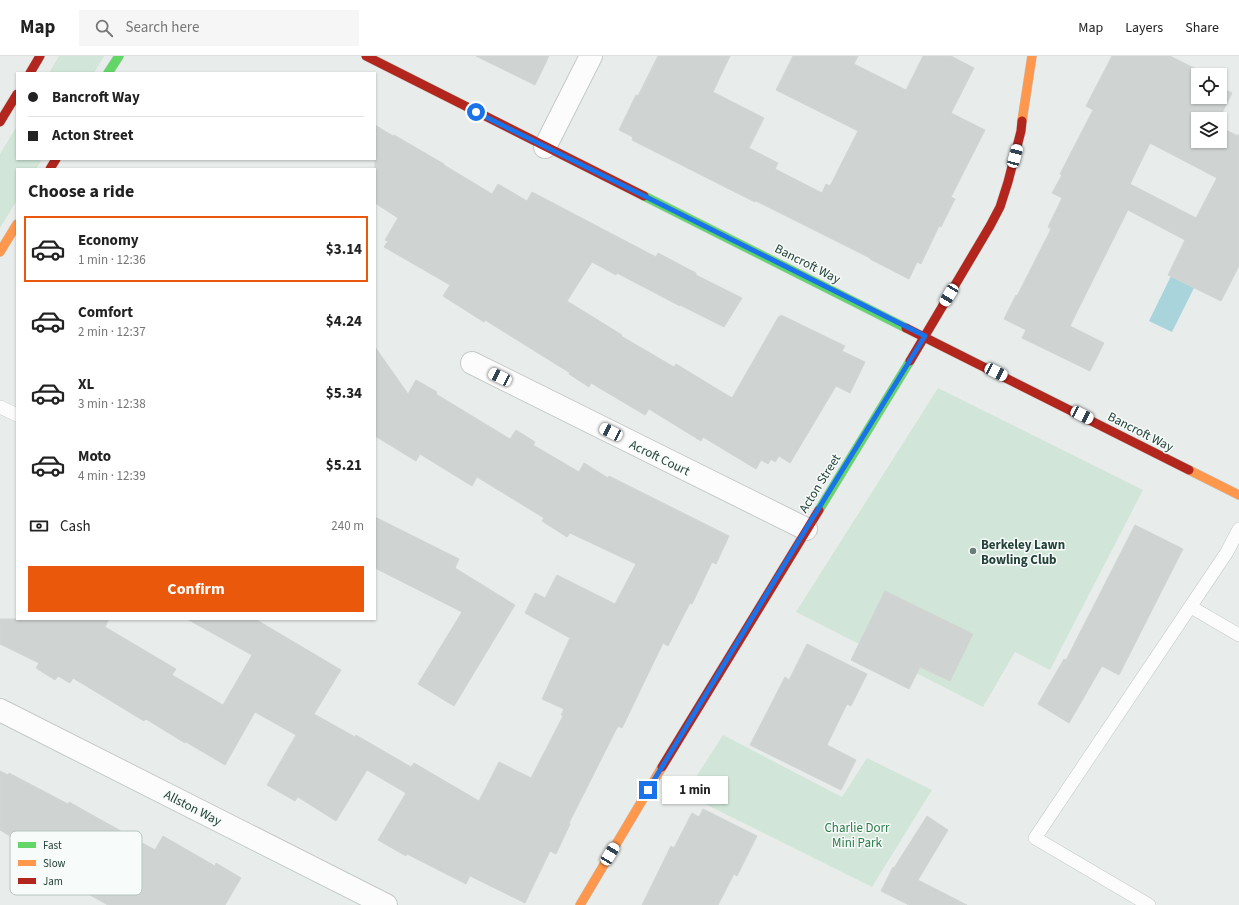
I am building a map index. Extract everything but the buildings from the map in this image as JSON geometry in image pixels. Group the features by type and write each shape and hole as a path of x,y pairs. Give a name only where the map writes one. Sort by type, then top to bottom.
{"street":[{"path":"31,72 40,56"},
{"path":"109,72 119,56"},
{"name":"Bancroft Way","path":"366,56 1239,495"},
{"path":"545,147 591,56"},
{"name":"Acton Street","path":"580,905 678,739 925,336 990,226 1000,207 1021,131 1032,56"},
{"path":"0,122 16,96"},
{"path":"0,252 16,226"},
{"name":"Acroft Court","path":"472,363 806,529"},
{"name":"Allston Way","path":"0,710 386,905"}],"lane":[{"path":"0,407 16,415"},
{"path":"1149,905 1034,838 1191,607 1227,552 1239,529"},
{"path":"1191,607 1239,635"}],"green space":[{"path":"59,56 104,56 95,72 50,72"},
{"path":"16,128 16,160 41,160 37,168 16,168 16,202 0,228 0,154"},
{"name":"Berkeley Lawn Bowling Club","path":"938,388 1143,490 1050,670 1015,652 983,707 796,612"},
{"name":"Charlie Dorr Mini Park","path":"723,735 842,797 867,758 932,790 872,887 685,794"}],"water":[{"path":"1171,276 1194,288 1172,332 1149,321"}],"traffic: fast":[{"path":"109,72 119,56"},
{"path":"644,196 906,328"},
{"path":"819,510 910,361"}],"traffic: slow":[{"path":"1022,121 1032,56"},
{"path":"0,252 16,226"},
{"path":"1189,470 1239,495"},
{"path":"580,905 662,767"}],"traffic: jam":[{"path":"31,72 40,56"},
{"path":"366,56 644,196"},
{"path":"0,122 16,96"},
{"path":"910,361 1000,207 1008,182 1021,131 1022,121"},
{"path":"51,168 55,160"},
{"path":"906,328 1189,470"},
{"path":"662,767 819,510"}],"place":[{"name":"Berkeley Lawn Bowling Club","path":"973,551"}],"route":[{"path":"476,112 925,336 648,790"}]}
